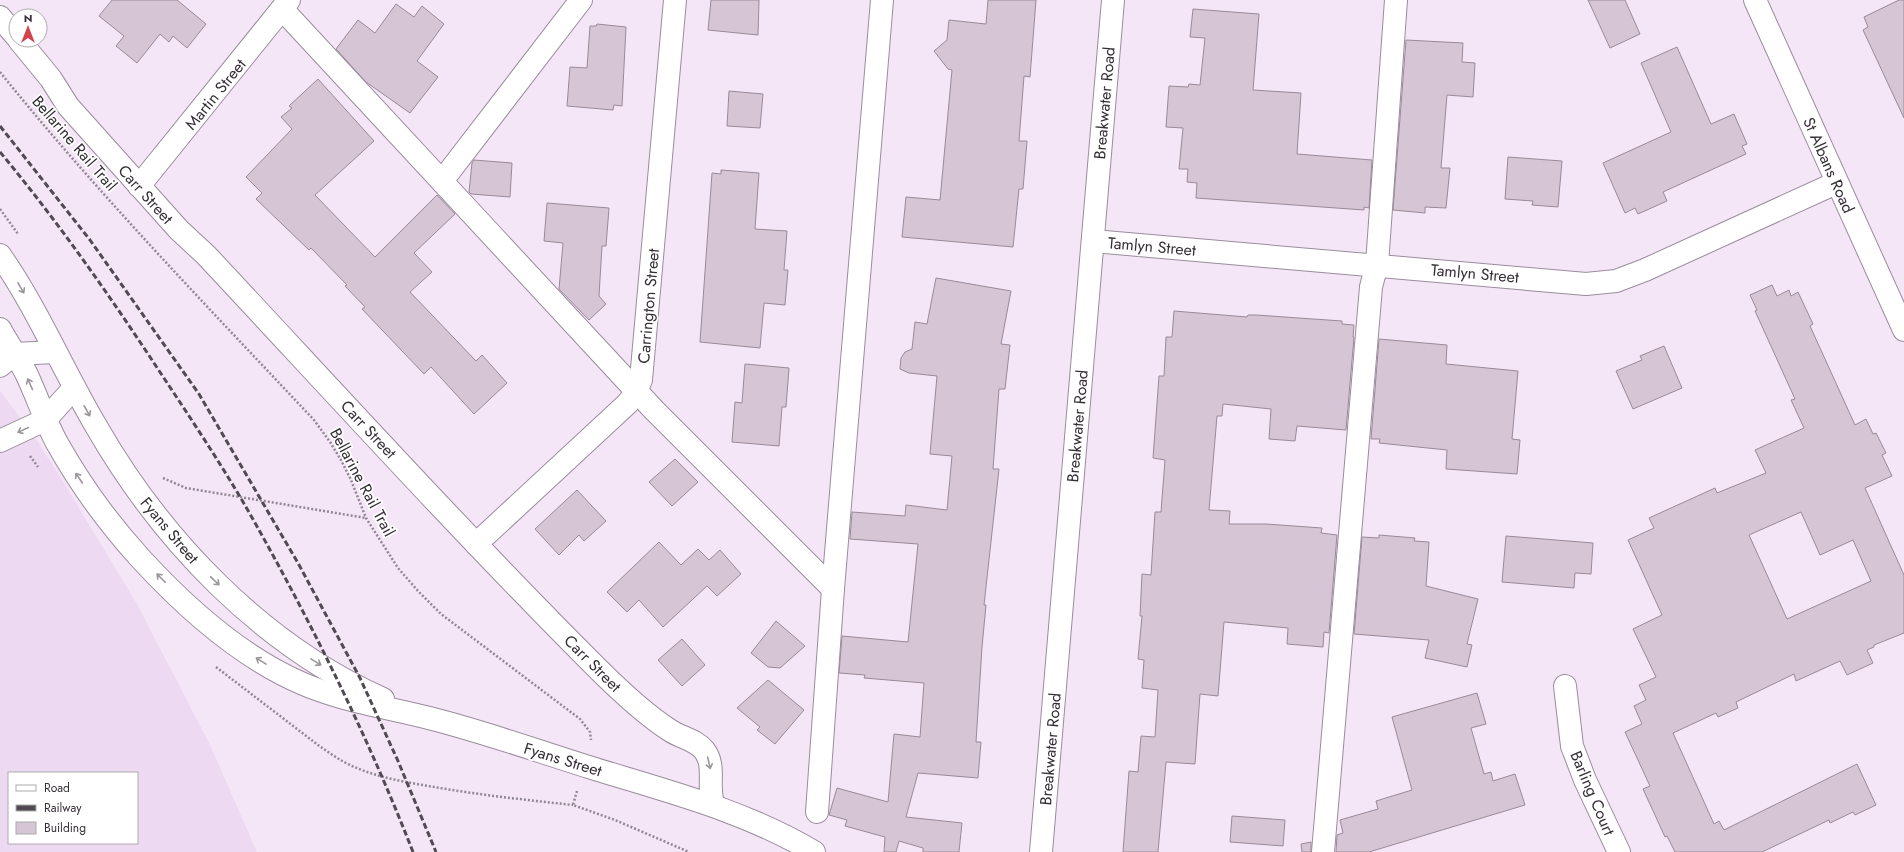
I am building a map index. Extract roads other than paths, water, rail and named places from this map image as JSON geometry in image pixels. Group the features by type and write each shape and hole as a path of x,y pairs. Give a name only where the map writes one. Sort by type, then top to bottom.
{"street":[{"path":"442,181 581,0"},
{"name":"Carrington Street","path":"476,544 628,403 636,392 641,380 644,360 675,0"},
{"path":"817,812 833,588 882,0"},
{"name":"Breakwater Road","path":"1041,852 1113,0"},
{"path":"1323,852 1371,287 1377,264 1396,0"},
{"name":"St Albans Road","path":"1755,0 1836,183 1904,330"},
{"path":"286,5 442,181 636,392 833,588"},
{"name":"Martin Street","path":"139,186 286,5"},
{"path":"0,17 8,26"},
{"name":"Carr Street","path":"26,48 51,79 68,106 139,186 179,230 206,255 476,544 616,686 670,731 700,746 706,753 710,767 711,796 706,803"},
{"name":"Tamlyn Street","path":"1093,241 1377,264 1586,284 1616,281 1645,270 1836,183"},
{"name":"Fyans Street","path":"0,255 32,307 74,388 124,472 151,510 179,544 230,596 265,625 312,660 362,689 429,718"},
{"name":"Fyans Street","path":"0,329 7,360 25,372 45,420 67,461 120,534 152,570 215,629 263,662 301,683 344,699 429,718 706,803 761,824 814,852"},
{"path":"7,360 55,352"},
{"path":"0,440 45,420 74,388"},
{"name":"Barling Court","path":"1565,686 1572,746 1585,780 1619,852"},
{"name":"Fyans Street","path":"706,803 725,813 783,852"}],"railway":[{"path":"0,126 90,240 199,394 298,563 360,678 398,761 436,852"},
{"path":"0,152 60,228 116,307 194,423 247,508 281,569 342,689 379,770 413,852"}]}
